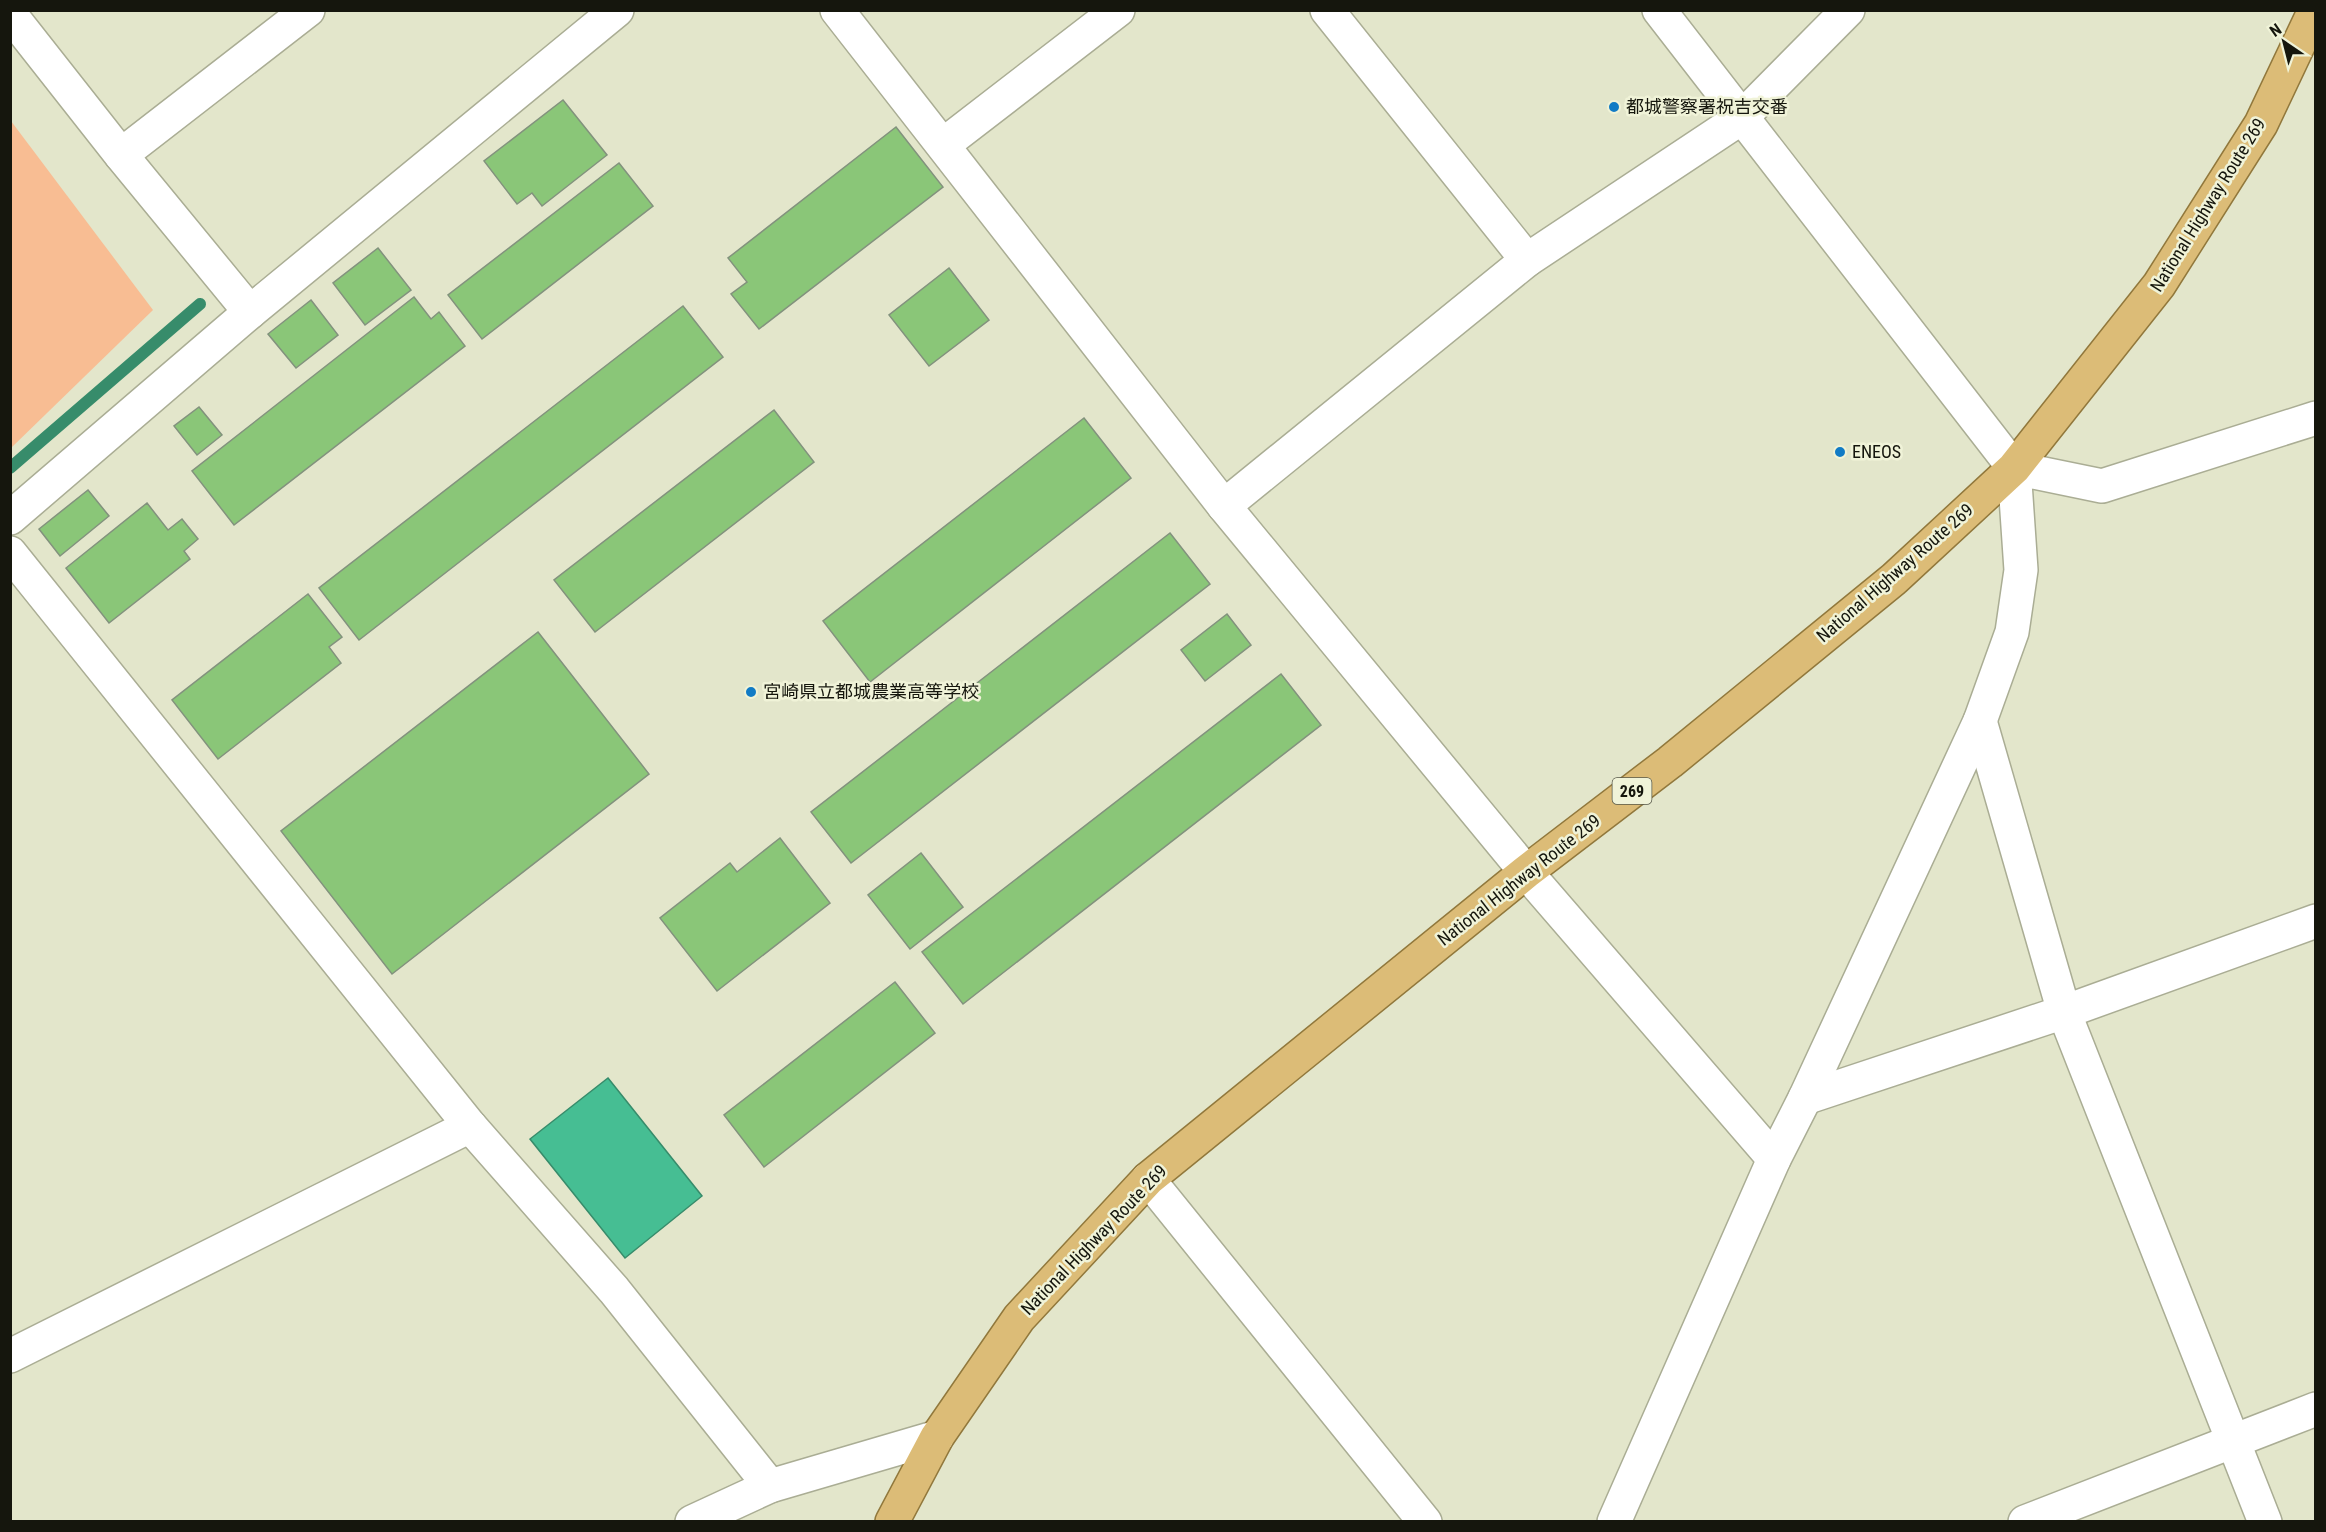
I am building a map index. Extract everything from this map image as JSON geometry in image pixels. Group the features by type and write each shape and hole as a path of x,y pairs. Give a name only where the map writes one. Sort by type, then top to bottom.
{"highway":[{"name":"National Highway Route 269","path":"892,1521 937,1437 1019,1318 1148,1179 1526,872 1671,762 1885,586 2014,468 2159,285 2261,123 2314,10"}],"street":[{"path":"121,155 271,21 308,10"},
{"path":"10,518 250,312 617,10"},
{"path":"837,10 1224,506 1526,872 1774,1159"},
{"path":"943,145 1118,10"},
{"path":"1327,10 1527,260"},
{"path":"1614,1521 1774,1159 1806,1098 1980,721 2012,632 2021,570 2014,468 1659,10"},
{"path":"1224,506 1527,260 1741,118 1848,10"},
{"path":"10,14 121,155 250,312"},
{"path":"2014,468 2102,486 2316,418"},
{"path":"10,554 470,1126 614,1290 770,1486"},
{"path":"1980,721 2064,1012 2265,1521"},
{"path":"1806,1098 2064,1012 2316,921"},
{"path":"10,1356 470,1126"},
{"path":"1148,1179 1414,1518"},
{"path":"2025,1521 2316,1409"},
{"path":"692,1521 770,1486 937,1437"}],"shaded area":[{"path":"11,121 153,310 11,448"},
{"path":"608,1078 702,1196 625,1258 530,1139"}],"building":[{"path":"563,100 607,155 542,206 532,193 517,204 484,161"},
{"path":"896,127 943,187 759,329 731,294 747,282 728,258"},
{"path":"619,163 653,206 482,339 448,295"},
{"path":"378,248 411,290 365,325 333,283"},
{"path":"949,268 989,320 929,366 889,315"},
{"path":"414,297 431,319 439,312 465,346 234,525 192,471"},
{"path":"311,300 338,335 296,368 268,334"},
{"path":"683,306 723,357 359,640 319,588"},
{"path":"199,407 222,435 197,455 174,426"},
{"path":"774,410 814,462 595,632 554,580"},
{"path":"1084,418 1131,478 870,682 823,621"},
{"path":"88,490 109,516 60,556 39,529"},
{"path":"147,503 168,530 182,519 198,539 184,551 190,559 109,623 66,568"},
{"path":"1170,533 1210,584 851,863 811,812"},
{"path":"308,594 342,637 329,647 341,663 218,759 172,700"},
{"path":"1227,614 1251,645 1205,681 1181,650"},
{"path":"538,632 649,774 392,974 281,831"},
{"path":"1281,674 1321,725 963,1004 922,952"},
{"path":"780,838 830,903 717,991 660,918 730,863 737,872"},
{"path":"921,853 963,907 910,949 868,895"},
{"path":"895,982 935,1033 764,1167 724,1115"}],"waterway":[{"path":"10,468 200,304"}],"place":[{"name":"都城警察署祝吉交番","path":"1614,107"},
{"name":"ENEOS","path":"1840,452"},
{"name":"宮崎県立都城農業高等学校","path":"751,692"}]}
